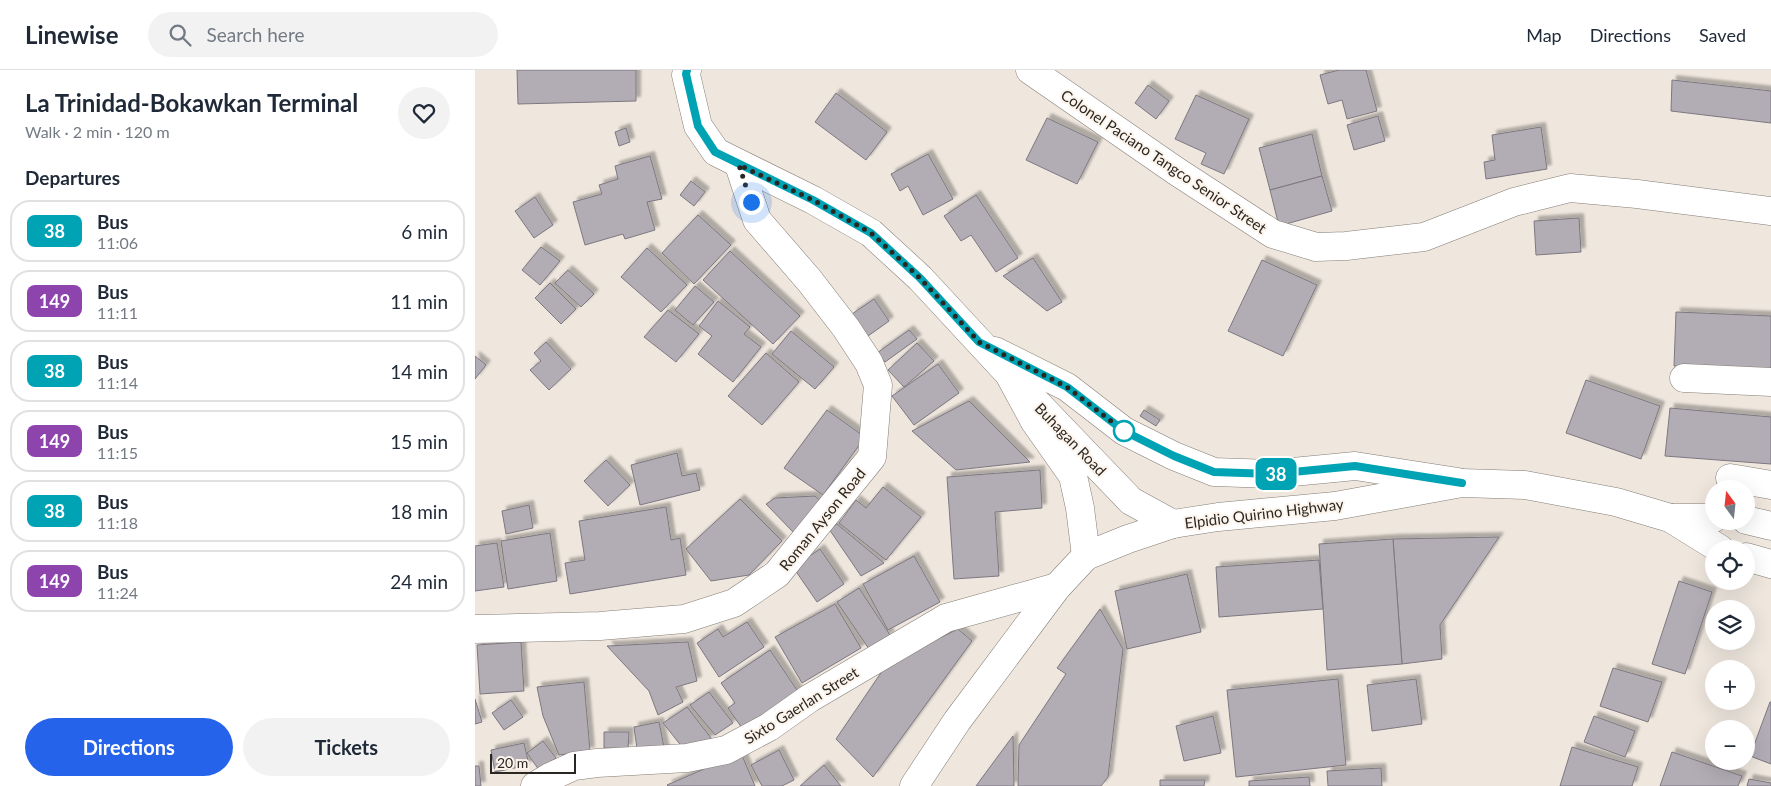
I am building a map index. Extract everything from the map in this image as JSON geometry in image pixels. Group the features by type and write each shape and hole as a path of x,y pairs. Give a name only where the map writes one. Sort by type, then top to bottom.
{"main road":[{"name":"Buhagan Road","path":"687,70 686,74 698,126 715,152 813,200 871,233 920,278 1131,501 1173,524"},
{"name":"Colonel Paciano Tangco Senior Street","path":"1030,70 1176,171 1273,234 1316,246 1346,246 1424,237 1514,202 1570,188 1637,194 1771,211"},
{"name":"Roman Ayson Road","path":"475,629 600,626 684,619 734,603 777,574 872,457 877,385 869,363 831,308 757,220 739,165"},
{"name":"Buhagan Road","path":"979,342 1067,387 1124,431 1174,456 1214,472 1272,474 1355,466 1462,483"},
{"path":"1009,374 1035,422 1073,476 1080,508 1086,556"},
{"path":"1684,378 1771,382"},
{"path":"1730,478 1771,486"},
{"name":"Elpidio Quirino Highway","path":"914,786 957,721 1057,586 1086,556 1173,524 1218,517 1335,506 1462,483 1525,485 1616,502 1670,518 1705,540"},
{"name":"Elpidio Quirino Highway","path":"1670,518 1705,518"},
{"path":"1755,522 1771,526"},
{"path":"1755,560 1771,564"},
{"name":"Sixto Gaerlan Street","path":"535,786 551,776 574,766 687,758 726,750 769,727 810,698 946,618 1057,586"}],"building":[{"path":"517,70 636,70 636,101 518,104"},
{"path":"1339,70 1366,70 1377,111 1347,119 1342,100 1328,104 1320,75"},
{"path":"1672,80 1771,91 1771,123 1671,111"},
{"path":"1148,85 1169,101 1156,119 1135,103"},
{"path":"836,93 887,132 866,160 815,122"},
{"path":"1196,95 1249,119 1224,174 1201,164 1206,153 1175,139"},
{"path":"1378,116 1385,141 1354,150 1347,125"},
{"path":"1047,118 1098,142 1077,184 1026,160"},
{"path":"1541,127 1547,169 1486,179 1484,162 1495,160 1492,135"},
{"path":"626,128 630,142 619,146 615,132"},
{"path":"1312,134 1322,176 1270,190 1259,148"},
{"path":"928,154 953,199 923,215 908,186 900,191 891,174"},
{"path":"650,156 662,199 647,202 655,230 625,239 623,234 585,245 573,202 602,194 599,185 618,179 615,166"},
{"path":"1322,176 1332,211 1279,226 1270,190"},
{"path":"691,181 705,192 694,206 680,195"},
{"path":"976,195 1018,258 996,272 971,235 961,241 944,216"},
{"path":"535,197 553,225 534,238 515,211"},
{"path":"698,215 731,245 694,284 662,253"},
{"path":"1579,218 1581,252 1536,255 1534,221"},
{"path":"541,247 560,261 540,285 522,270"},
{"path":"647,248 687,285 661,312 621,277"},
{"path":"730,251 800,316 773,344 703,280"},
{"path":"1033,258 1062,302 1047,311 1003,276"},
{"path":"1262,260 1317,285 1283,356 1228,331"},
{"path":"568,270 594,294 581,307 555,283"},
{"path":"550,283 576,309 561,324 535,298"},
{"path":"695,286 714,302 693,325 675,310"},
{"path":"874,299 889,321 868,336 852,314"},
{"path":"718,301 750,327 744,334 761,347 733,382 698,354 712,336 699,326"},
{"path":"668,310 699,334 676,362 644,337"},
{"path":"1676,312 1771,316 1771,371 1674,366"},
{"path":"909,330 917,339 885,362 877,353"},
{"path":"791,331 834,367 815,389 772,354"},
{"path":"546,342 571,369 549,390 530,370 541,361 534,353"},
{"path":"917,343 934,361 904,387 888,370"},
{"path":"766,353 799,382 762,425 728,396"},
{"path":"475,356 486,365 475,379"},
{"path":"938,364 959,393 914,425 892,396"},
{"path":"1586,380 1660,406 1641,459 1566,433"},
{"path":"969,401 1030,462 956,470 912,431"},
{"path":"1670,408 1771,417 1771,464 1665,456"},
{"path":"827,410 865,437 823,495 784,468"},
{"path":"1144,410 1160,420 1156,426 1140,416"},
{"path":"677,453 682,476 696,473 700,490 640,505 631,465"},
{"path":"606,460 630,485 608,506 584,481"},
{"path":"1040,470 1042,508 995,512 999,576 954,579 947,477"},
{"path":"883,487 921,517 886,560 839,523 856,500 866,508"},
{"path":"815,496 824,504 795,534 766,504 775,498"},
{"path":"740,499 782,541 749,575 711,581 686,549"},
{"path":"529,505 533,528 506,534 502,511"},
{"path":"666,507 671,540 680,538 686,575 570,594 565,563 585,560 579,521"},
{"path":"837,524 884,563 861,576 829,529"},
{"path":"550,533 557,581 508,589 501,541"},
{"path":"1499,537 1440,625 1442,659 1402,664 1393,539"},
{"path":"1393,539 1402,664 1327,670 1319,544"},
{"path":"497,543 504,587 475,591 475,546"},
{"path":"820,549 844,584 817,602 793,567"},
{"path":"914,556 940,602 888,630 863,584"},
{"path":"1319,560 1323,609 1219,617 1216,567"},
{"path":"1187,574 1201,632 1127,649 1115,591"},
{"path":"1679,581 1712,592 1709,600 1705,600 1705,613 1685,674 1652,664"},
{"path":"859,588 890,635 869,649 837,602"},
{"path":"835,604 861,648 802,683 775,637"},
{"path":"1100,609 1123,649 1108,777 1101,786 1018,786 1019,745 1066,674 1057,668"},
{"path":"747,622 764,647 719,677 697,643 718,629 723,637"},
{"path":"958,629 972,641 873,777 836,739 887,664"},
{"path":"521,642 524,691 480,694 477,645"},
{"path":"688,642 697,681 676,687 683,702 658,715 649,691 607,646"},
{"path":"770,650 799,693 744,731 728,708 735,703 721,683"},
{"path":"1613,668 1662,682 1648,722 1600,706"},
{"path":"1338,679 1346,765 1236,777 1227,690"},
{"path":"1416,679 1422,724 1372,731 1367,685"},
{"path":"584,682 590,751 559,755 543,716 537,687"},
{"path":"709,692 733,723 715,735 690,705"},
{"path":"475,699 482,722 475,724"},
{"path":"511,700 523,717 504,730 492,713"},
{"path":"1771,702 1771,764 1755,758 1755,742"},
{"path":"687,707 711,738 687,753 663,723"},
{"path":"1213,716 1221,753 1184,761 1176,726"},
{"path":"1594,716 1635,731 1625,757 1584,742"},
{"path":"659,722 665,752 637,749 634,727"},
{"path":"604,732 629,732 628,749 604,748"},
{"path":"1013,736 1014,786 976,786 993,763"},
{"path":"543,741 556,758 539,770 527,753"},
{"path":"524,743 529,765 495,772 491,750"},
{"path":"1572,747 1638,767 1632,786 1560,786"},
{"path":"779,750 794,780 782,786 762,786 751,765"},
{"path":"1672,752 1705,763 1705,770 1724,770 1742,776 1738,786 1660,786"},
{"path":"741,753 755,786 667,785"},
{"path":"824,765 841,786 800,786"},
{"path":"475,766 479,766 481,786 475,786"},
{"path":"1381,768 1382,786 1328,786 1327,771"},
{"path":"1309,777 1310,786 1249,786 1249,781"},
{"path":"1749,779 1771,783 1771,786 1747,786"},
{"path":"1160,780 1205,780 1204,786 1160,786"}],"bus line":[{"name":"38","path":"687,70 686,74 698,126 715,152 813,200 871,233 920,278 979,342 1067,387 1124,431 1174,456 1214,472 1272,474 1355,466 1462,483"}],"route":[{"path":"751,202 739,165 813,200 871,233 920,278 979,342 1067,387 1124,431"}]}
